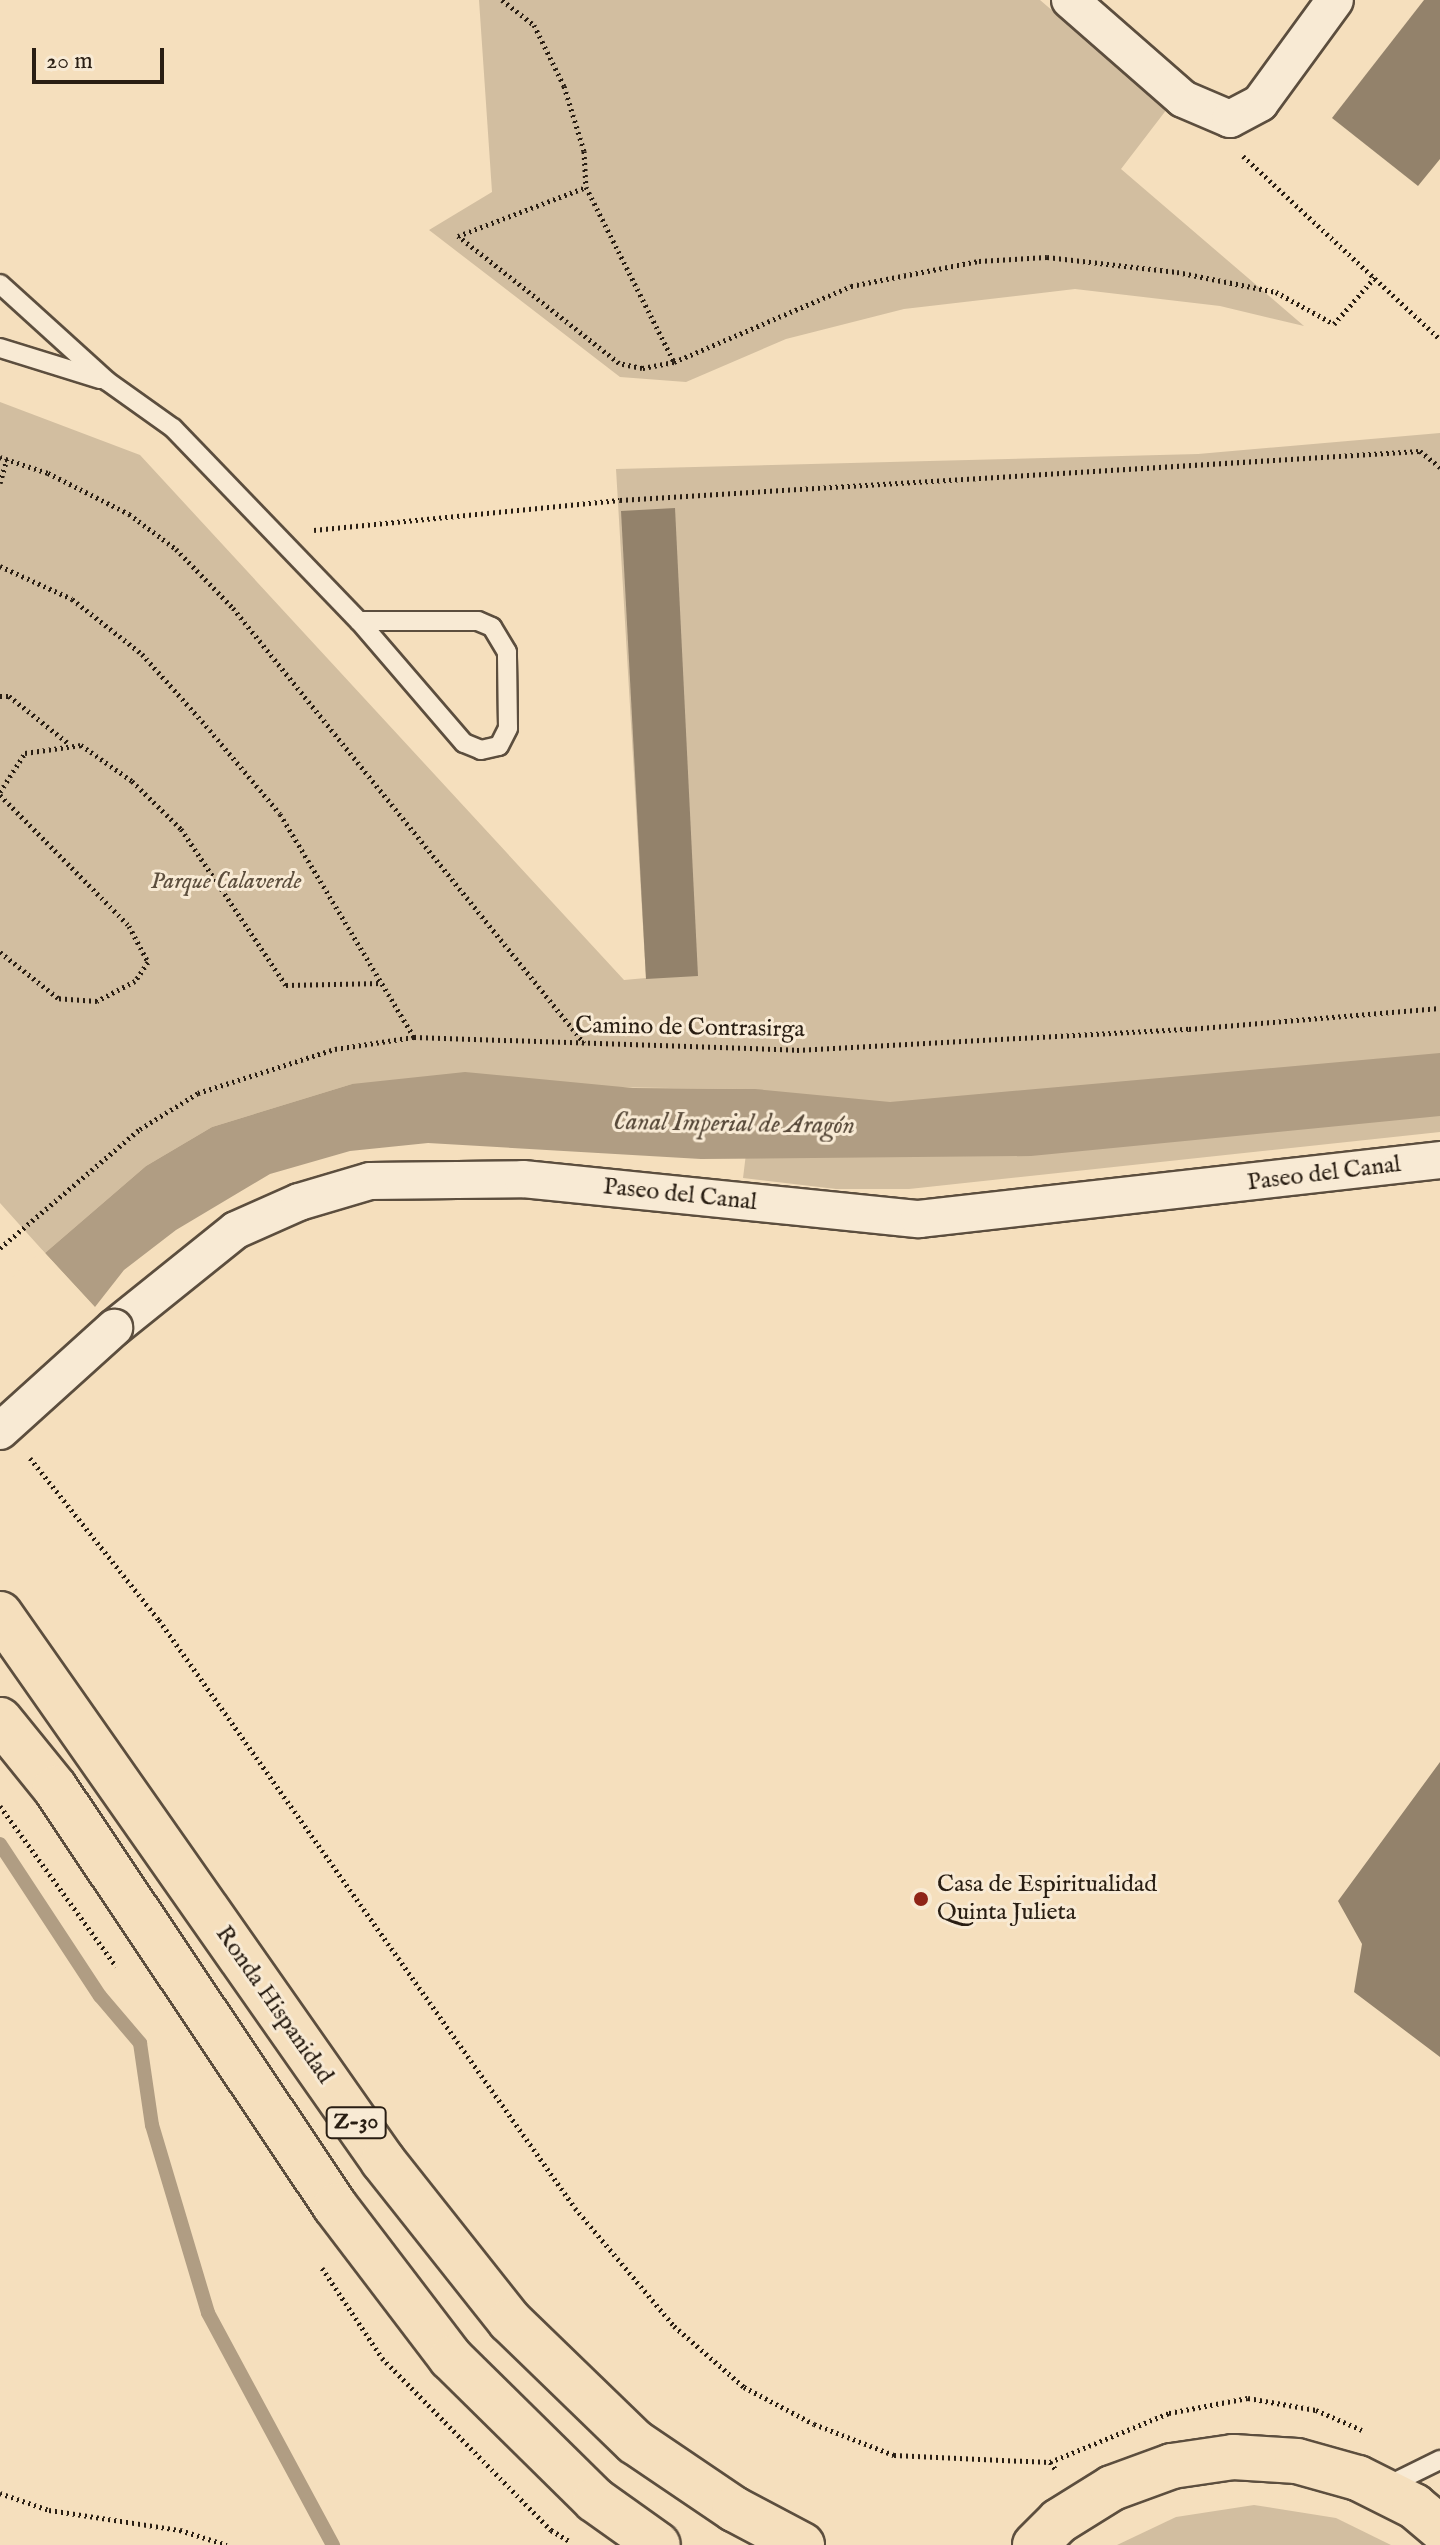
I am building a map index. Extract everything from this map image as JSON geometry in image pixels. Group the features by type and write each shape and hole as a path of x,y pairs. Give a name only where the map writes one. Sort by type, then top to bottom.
{"highway":[{"name":"Ronda Hispanidad","path":"0,1614 383,2161 510,2321 635,2442 734,2509 802,2545"},
{"name":"Z-30","path":"0,1720 55,1788 335,2206 451,2358 595,2500 658,2545"},
{"path":"1035,2545 1083,2506 1112,2488 1172,2466 1233,2457 1297,2461 1380,2490 1440,2528"}],"street":[{"path":"1070,0 1183,99 1229,117 1260,103 1335,0"},
{"name":"Paseo del Canal","path":"0,1431 114,1328 236,1230 299,1202 370,1181 523,1179 919,1219 1440,1160"}],"lane":[{"path":"0,284 107,381 173,428 359,621 464,743 481,750 499,746 508,728 507,652 492,627 478,621 359,621"},
{"path":"0,348 107,381"},
{"path":"1380,2490 1440,2460"}],"path":[{"path":"502,0 534,25 564,86 584,151 586,187 674,362"},
{"path":"1229,117 1248,164 1440,339"},
{"path":"586,187 458,236 619,363 642,368 674,362 851,286 979,261 1047,257 1177,272 1276,292 1334,324 1375,277"},
{"path":"274,534 620,500 1420,451 1440,467"},
{"path":"0,483 4,458 48,473 129,514 176,549 233,608 585,1044"},
{"path":"0,566 72,599 142,654 280,814 414,1037"},
{"path":"0,696 9,696 68,744"},
{"path":"0,952 23,965 58,998 97,1001 135,981 148,962 129,926 0,794 25,753 68,744 81,745 132,781 181,829 286,985 383,983"},
{"name":"Camino de Contrasirga","path":"0,1248 140,1129 198,1093 335,1049 414,1037 797,1050 1189,1029 1440,1008"},
{"path":"44,1473 159,1620 575,2208 674,2326 744,2387 814,2424 894,2455 1050,2462 1083,2506"},
{"path":"0,2493 49,2510 180,2530 227,2545"}],"green space":[{"path":"479,0 1040,0 1167,109 1121,169 1304,326 1220,306 1075,289 904,309 786,339 686,382 620,377 429,230 492,192"},
{"name":"Parque Calaverde","path":"0,402 140,455 624,980 646,978 616,469 1198,454 1440,433 1440,1132 909,1189 836,1189 743,1178 754,1089 352,1084 212,1127 146,1166 45,1253 0,1203"},
{"path":"1254,2505 1336,2518 1391,2545 1117,2545 1176,2517"}],"water":[{"name":"Canal Imperial de Aragón","path":"1440,1053 1440,1116 1031,1156 701,1159 428,1143 350,1151 270,1174 176,1230 124,1270 95,1307 45,1253 146,1166 212,1127 352,1084 465,1072 633,1088 755,1089 890,1102"}],"pier":[{"path":"42,1250 97,1310 0,1397 0,1288"}],"building":[{"path":"1424,0 1440,0 1440,159 1418,186 1332,118"},
{"path":"675,508 698,976 646,979 621,511"},
{"path":"1440,1762 1440,2057 1354,1992 1362,1944 1338,1901"}],"waterway":[{"path":"0,1844 100,1996 140,2043 152,2125 208,2313 333,2545"}],"place":[{"name":"Casa de Espiritualidad Quinta Julieta","path":"921,1899"}]}
